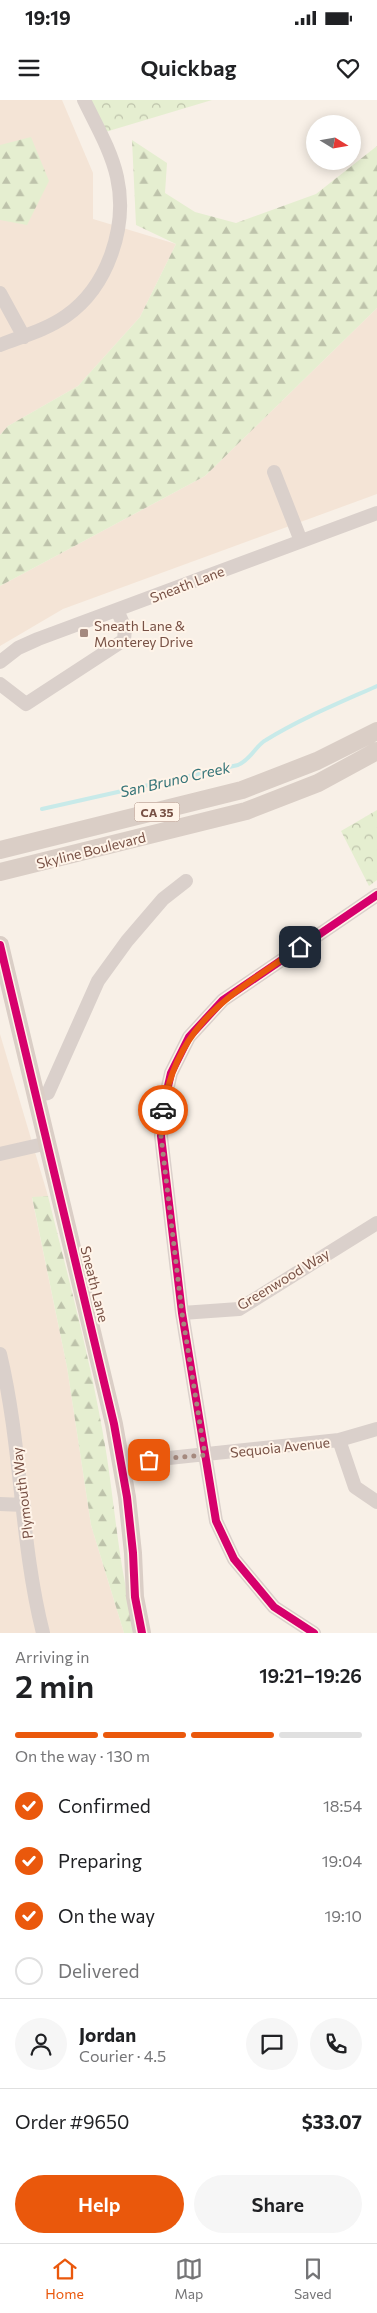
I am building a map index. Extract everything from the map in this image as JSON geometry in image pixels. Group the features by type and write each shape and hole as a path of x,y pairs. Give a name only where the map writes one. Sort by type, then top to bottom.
{"main road":[{"name":"Skyline Boulevard","path":"0,850 242,790 317,761 377,731"},
{"name":"Skyline Boulevard","path":"0,872 246,811 318,783 377,751"},
{"name":"Sneath Lane","path":"0,945 5,986 48,1142 107,1391 122,1463 133,1553 135,1597 142,1633"},
{"name":"Sneath Lane","path":"133,1553 154,1633"}],"street":[{"path":"0,344 46,328 68,315 86,298 101,277 112,253 118,229 120,202 117,177 108,152 84,100"},
{"path":"0,293 7,302 24,337"},
{"path":"274,472 301,541"},
{"name":"Sneath Lane","path":"0,662 18,648 38,639 377,512"},
{"path":"0,684 26,704 124,640 125,628 117,610"},
{"path":"36,1096 48,1093 98,981 127,941 163,899 186,881"},
{"path":"314,1633 274,1607 234,1559 216,1521 182,1313 161,1136 171,1073 188,1038 223,1000 377,895"},
{"path":"0,1154 48,1142"},
{"name":"Greenwood Way","path":"182,1313 239,1309 377,1223"},
{"name":"Plymouth Way","path":"0,1354 13,1412 34,1589 43,1633"},
{"name":"Sequoia Avenue","path":"122,1463 339,1440 377,1429"},
{"path":"339,1440 355,1487 377,1502"},
{"path":"0,1504 24,1505"}],"shaded area":[{"path":"0,100 62,100 93,173 93,219 176,244 140,317 78,386 8,426 0,435"},
{"path":"377,308 377,494 63,609 0,646 0,586 205,476"},
{"path":"0,1034 48,1196 32,1198 67,1367 91,1525 124,1633 0,1633"}],"green space":[{"path":"86,100 212,100 102,133"},
{"path":"31,137 49,181 27,225 0,220 0,145"},
{"path":"132,140 167,163 165,193 195,212 236,223 316,194 346,170 361,170 361,159 377,146 377,308 205,476 0,586 0,435 8,426 78,386 140,317 176,244 136,225"},
{"path":"377,810 377,880 369,886 341,831"},
{"path":"48,1196 77,1312 96,1399 125,1583 137,1633 124,1633 91,1525 67,1367 32,1197"}],"waterway":[{"name":"San Bruno Creek","path":"42,809 238,765 247,759 262,743 280,732 377,686"}],"cycle path":[{"path":"314,1633 274,1607 234,1559 216,1521 182,1313 161,1136 163,1108 171,1073 189,1037 223,1000 377,895"},
{"path":"0,945 114,1424 127,1497 133,1553 135,1597 142,1633"}],"way so far":[{"path":"149,1460 205,1455 182,1313 161,1136 163,1110"}],"place":[{"name":"Sneath Lane & Monterey Drive","path":"84,633"}],"route":[{"path":"163,1110 171,1073 188,1038 223,1000 300,947"}]}
